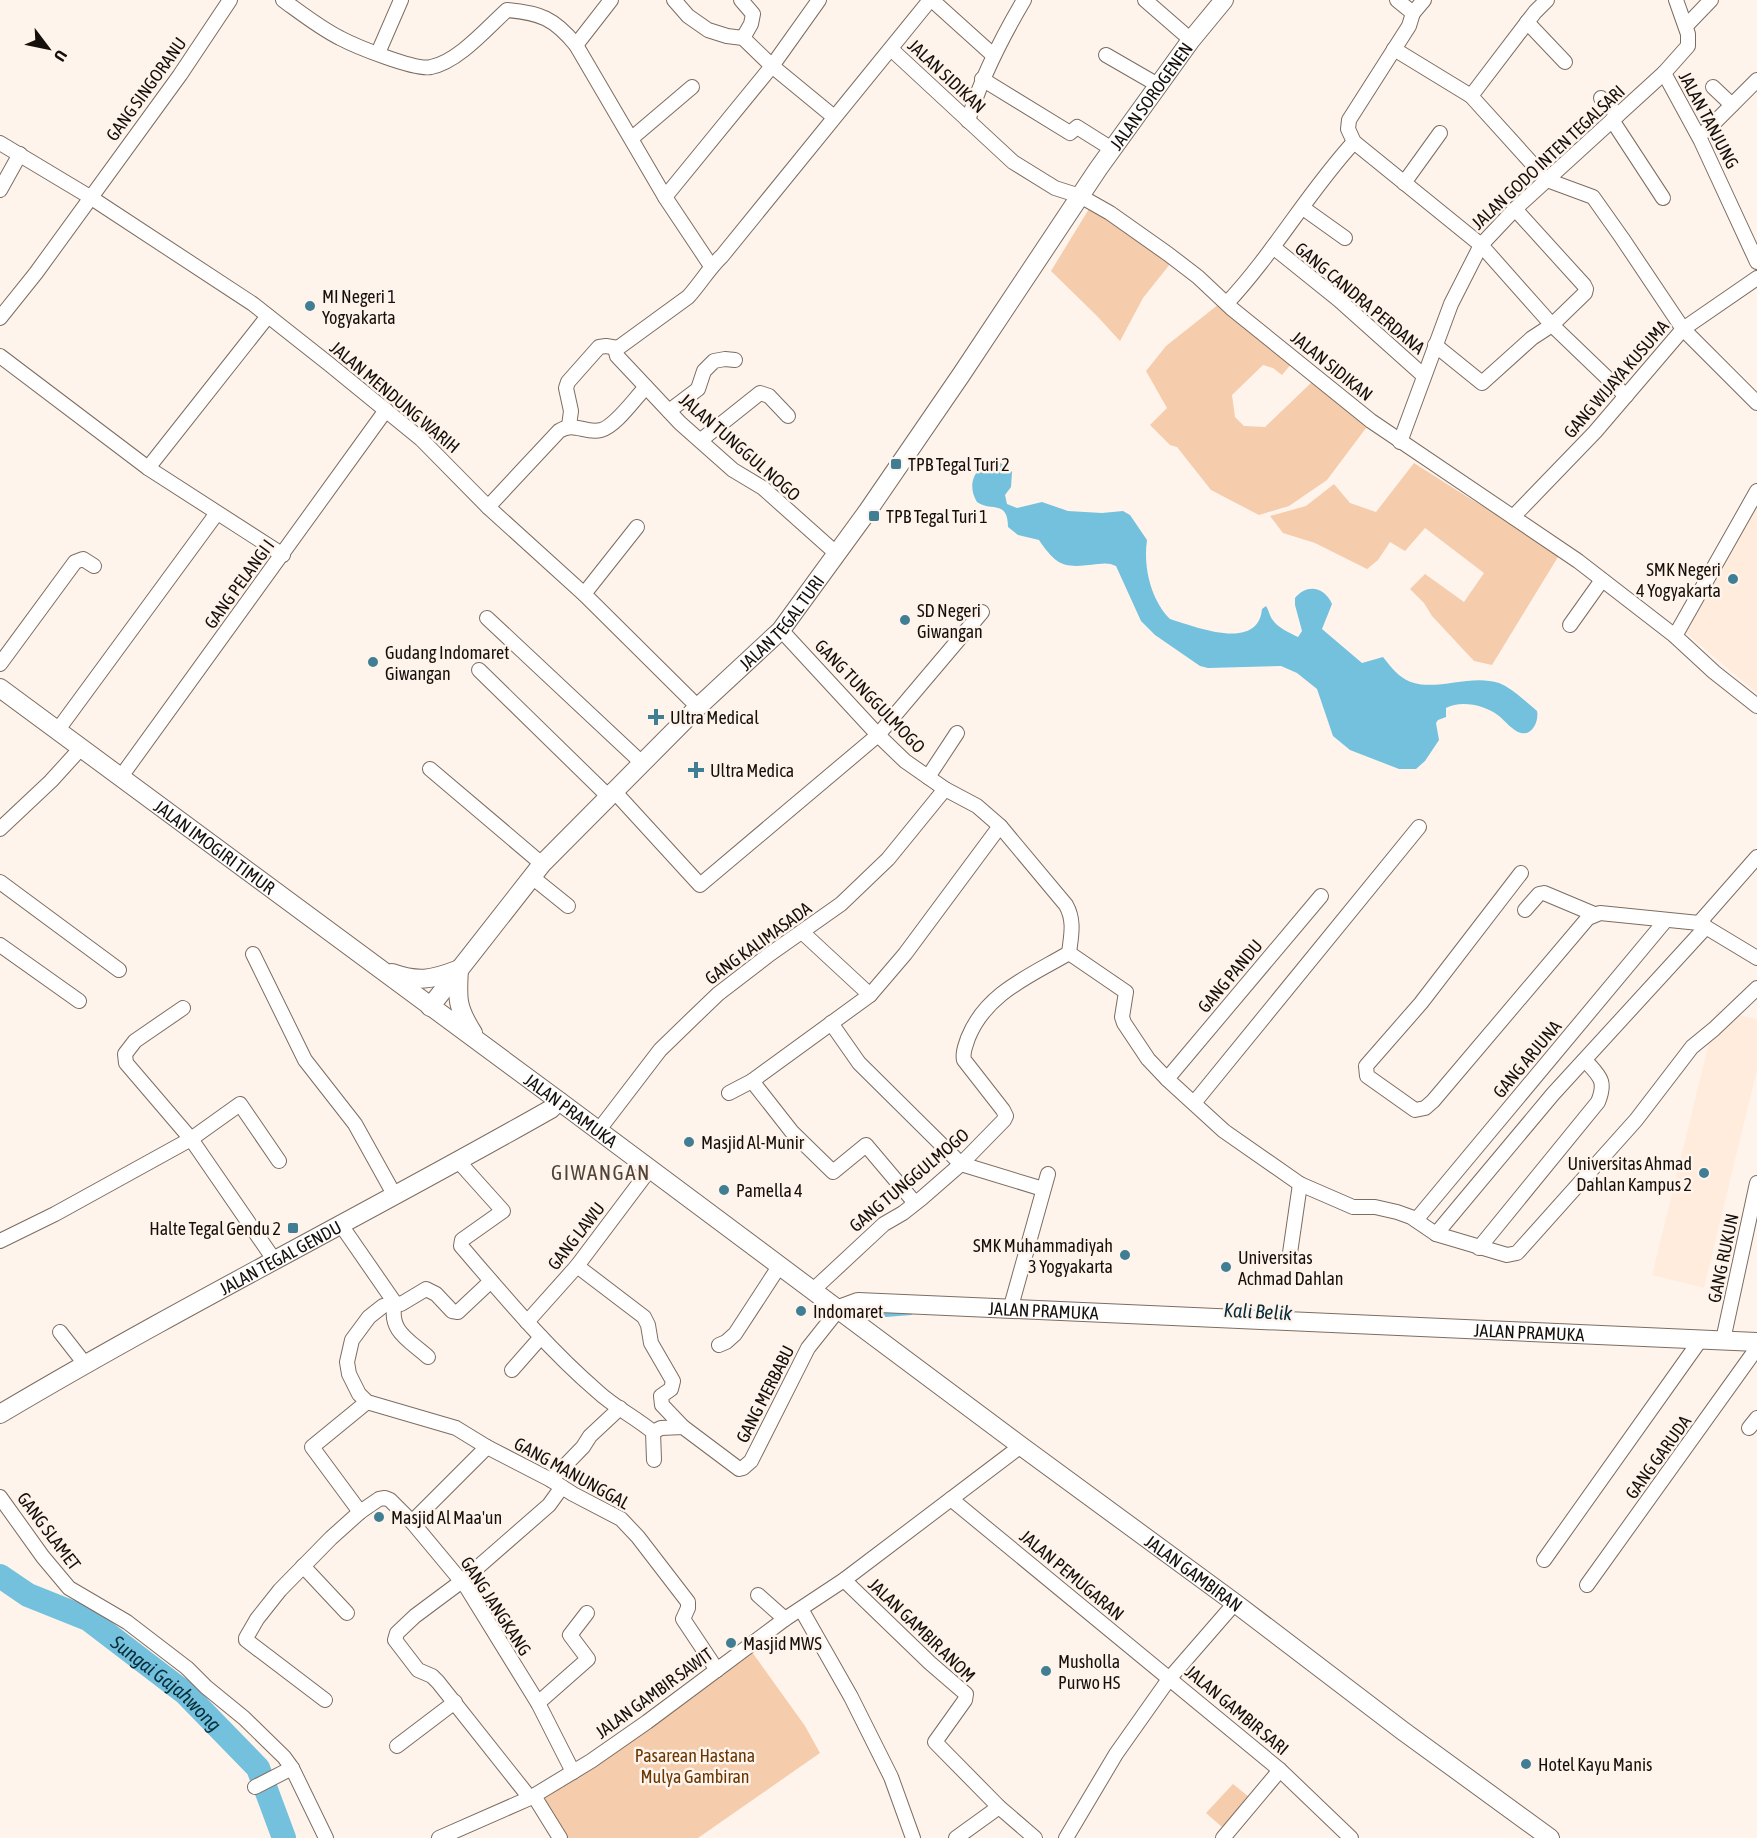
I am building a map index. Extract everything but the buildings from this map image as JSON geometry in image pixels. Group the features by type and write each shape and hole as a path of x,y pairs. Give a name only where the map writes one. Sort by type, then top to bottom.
{"main road":[{"name":"JALAN SOROGENEN","path":"1080,196 1191,40 1224,0"},
{"name":"JALAN TEGAL TURI","path":"430,1006 537,871 611,793 698,707 781,630 837,554 961,375 1080,196"},
{"name":"JALAN IMOGIRI TIMUR","path":"0,688 430,1006"},
{"path":"380,970 409,979 432,979 459,969 460,1013 479,1043"},
{"name":"JALAN PRAMUKA","path":"430,1006 839,1310 858,1302 1757,1342"},
{"name":"JALAN TEGAL GENDU","path":"0,1414 85,1364 459,1162 551,1109 559,1101"},
{"name":"JALAN GAMBIRAN","path":"839,1310 1235,1603 1402,1731 1550,1838"}],"street":[{"name":"GANG SINGORANU","path":"0,318 36,273 180,75 230,0"},
{"path":"283,0 340,39 409,65 430,68 454,57 507,5 547,18 565,32 576,45 665,197 711,266"},
{"path":"378,53 402,0"},
{"path":"576,45 611,0"},
{"path":"674,0 688,16 708,30 742,38 834,117"},
{"path":"741,0 753,14 751,24 742,38"},
{"path":"665,197 772,66 819,0"},
{"path":"569,426 571,407 565,392 568,382 599,347 618,348 692,293 711,266 722,256 931,0 993,55"},
{"path":"968,121 993,55 1024,0"},
{"path":"1145,0 1191,40"},
{"path":"1397,0 1413,13"},
{"path":"1424,0 1413,13 1407,31 1348,120 1348,129 1354,142 1481,245 1552,325 1626,396"},
{"path":"1470,96 1527,22 1547,0"},
{"path":"1676,0 1686,26 1711,0"},
{"path":"1527,22 1564,62"},
{"name":"JALAN TANJUNG","path":"1686,26 1688,46 1664,73 1754,245 1757,262"},
{"name":"JALAN SIDIKAN","path":"891,49 1014,162 1055,188 1080,196 1110,213 1168,254 1356,409 1400,442 1554,543 1675,636 1714,672 1757,706"},
{"path":"1394,49 1470,96 1547,180 1593,197 1683,329 1757,403"},
{"path":"1106,55 1158,85"},
{"name":"JALAN GODO INTEN TEGALSARI","path":"1400,442 1451,304 1481,245 1515,209 1664,73"},
{"path":"982,79 1071,133 1077,127 1112,149"},
{"path":"1706,131 1757,80"},
{"path":"632,138 692,87"},
{"path":"1713,87 1732,105"},
{"path":"1601,98 1663,198"},
{"path":"1404,183 1440,133"},
{"path":"1227,303 1303,208 1329,170 1354,142"},
{"name":"JALAN MENDUNG WARIH","path":"0,143 90,197 253,304 386,410 421,439 488,507 584,594 698,707"},
{"path":"0,190 20,154"},
{"path":"1303,208 1345,238"},
{"path":"1435,345 1482,383 1583,296 1586,287 1515,209"},
{"name":"GANG CANDRA PERDANA","path":"1273,247 1339,300 1424,376"},
{"name":"GANG WIJAYA KUSUMA","path":"1513,517 1590,427 1626,396 1683,329 1757,278"},
{"path":"148,468 268,316"},
{"name":"JALAN TUNGGUL NOGO","path":"618,348 617,356 669,411 733,470 755,482 837,554"},
{"path":"0,356 148,468 283,555"},
{"path":"669,411 698,389 704,371 714,361 735,360"},
{"path":"488,507 559,431 569,426 593,431 606,428 646,387"},
{"path":"700,440 760,393 769,396 788,416"},
{"name":"GANG PELANGI I","path":"120,777 386,410"},
{"path":"1675,636 1757,490"},
{"path":"57,731 217,513"},
{"path":"584,594 637,527"},
{"path":"0,664 75,562 83,559 94,566"},
{"path":"1570,625 1602,580"},
{"path":"479,670 611,793 700,885 879,735 982,612"},
{"path":"487,618 642,763"},
{"name":"GANG TUNGGULMOGO","path":"781,630 905,760 945,789 977,806 1000,826 1069,909 1073,926 1069,953 1008,987 988,1005 972,1029 963,1056 964,1060 1006,1116 1004,1120 961,1164 915,1203 885,1224 822,1279 813,1290"},
{"path":"928,777 957,733"},
{"path":"0,829 51,781 81,748"},
{"path":"430,769 537,871 568,906"},
{"name":"GANG KALIMASADA","path":"598,1131 660,1050 718,994 841,904 888,859 945,789"},
{"path":"729,1093 752,1081 870,995 905,954 1000,826"},
{"path":"1194,1103 1419,827"},
{"path":"1436,1234 1553,1095 1702,925 1757,857"},
{"path":"1521,873 1421,1003 1366,1066 1368,1076 1415,1110 1425,1108 1433,1101 1588,918 1594,914 1628,915 1702,925 1757,958"},
{"path":"0,882 119,970"},
{"path":"1525,910 1535,898 1544,893 1594,914"},
{"name":"GANG PANDU","path":"1167,1079 1320,896"},
{"name":"GANG ARJUNA","path":"1416,1220 1666,920"},
{"path":"802,932 870,995"},
{"path":"0,945 79,1001"},
{"path":"1069,953 1126,992 1122,1017 1124,1023 1148,1059 1167,1079 1224,1131 1300,1184 1353,1207 1375,1207 1397,1212 1416,1220 1436,1234 1508,1255 1516,1253 1636,1120 1692,1047 1757,988"},
{"path":"253,954 305,1060 355,1124 395,1196"},
{"path":"183,1008 135,1041 125,1058 128,1066 190,1139 275,1261"},
{"path":"831,1023 858,1063 961,1164 1043,1189"},
{"path":"1479,1248 1598,1102 1603,1088 1601,1078 1584,1060"},
{"path":"752,1081 792,1132 833,1172 866,1145 915,1203"},
{"path":"0,1241 55,1214 190,1139 240,1104 279,1161"},
{"path":"459,1162 503,1211 460,1242 460,1246 541,1337 597,1392 653,1432"},
{"name":"GANG LAWU","path":"527,1322 577,1266 650,1170"},
{"path":"1010,1310 1048,1174"},
{"name":"GANG RUKUN","path":"1723,1340 1757,1183"},
{"path":"1290,1253 1300,1184"},
{"path":"341,1225 395,1303 392,1315 394,1324 428,1357"},
{"path":"719,1345 735,1334 780,1265"},
{"path":"577,1266 644,1317 651,1343 673,1381 670,1389 661,1396 660,1401 683,1427"},
{"path":"325,1700 246,1640 257,1619 280,1590 360,1512 312,1447 367,1402 359,1394 348,1374 348,1351 352,1340 369,1317 383,1306 401,1304 426,1289 436,1294 454,1312 458,1312 491,1281"},
{"name":"GANG MERBABU","path":"683,1427 739,1469 747,1466 808,1348 839,1310"},
{"path":"60,1332 85,1364"},
{"path":"512,1370 541,1337"},
{"path":"1544,1560 1701,1339"},
{"name":"GANG GARUDA","path":"1587,1585 1757,1348"},
{"name":"GANG MANUNGGAL","path":"367,1402 456,1428 621,1519 638,1537 688,1602 683,1619 717,1670"},
{"path":"560,1838 532,1797 454,1702 432,1676 418,1670 396,1644 396,1635 415,1616 462,1581 549,1505 556,1484 590,1436 620,1408"},
{"path":"653,1432 661,1428 683,1427"},
{"path":"653,1432 654,1460"},
{"name":"JALAN GAMBIR SAWIT","path":"439,1838 532,1797 573,1772 647,1722 785,1619 844,1580 1021,1446"},
{"path":"412,1522 487,1447"},
{"name":"GANG SLAMET","path":"0,1497 43,1557 69,1588 127,1622 187,1668 284,1757 326,1838"},
{"name":"GANG JANGKANG","path":"360,1512 379,1499 385,1498 394,1503 462,1581 538,1703 573,1772"},
{"name":"JALAN PEMUGARAN","path":"951,1499 1169,1679"},
{"path":"303,1566 348,1613"},
{"name":"JALAN GAMBIR ANOM","path":"844,1580 930,1663 966,1694 965,1700 935,1742 999,1807 1035,1838"},
{"path":"758,1595 785,1619"},
{"name":"JALAN GAMBIR SARI","path":"1235,1603 1169,1679 1280,1770 1351,1838"},
{"path":"801,1609 851,1697 891,1777 913,1838"},
{"path":"538,1703 588,1659 570,1635 587,1613"},
{"path":"1066,1838 1116,1754 1169,1679"},
{"path":"397,1746 454,1702"},
{"path":"257,1786 290,1769"},
{"path":"1223,1838 1280,1770"},
{"path":"956,1838 999,1807"}],"shaded area":[{"name":"SMK Negeri 4 Yogyakarta","path":"1757,483 1757,693 1685,632 1693,607"},
{"name":"Universitas Ahmad Dahlan Kampus 2","path":"1717,1010 1757,1019 1757,1070 1704,1288 1652,1275"}],"green space":[{"path":"1092,204 1170,264 1143,298 1120,341 1051,271"},
{"path":"1219,304 1292,363 1282,375 1273,368 1263,365 1232,395 1235,417 1244,426 1265,427 1312,382 1369,424 1327,480 1289,506 1259,515 1211,490 1177,447 1170,445 1150,425 1167,408 1146,371 1166,346"},
{"path":"1414,463 1561,552 1492,665 1474,661 1410,589 1425,574 1464,602 1484,573 1425,528 1405,551 1390,542 1378,560 1367,569 1315,543 1283,533 1270,516 1306,506 1334,484 1350,503 1376,512"},
{"name":"Pasarean Hastana Mulya Gambiran","path":"752,1652 805,1726 820,1753 698,1838 564,1838 541,1798"},
{"path":"1233,1784 1249,1797 1222,1827 1206,1813"}],"water":[{"path":"1000,463 1012,472 1011,487 1005,495 1007,504 1017,508 1042,502 1068,511 1102,513 1123,511 1130,515 1147,540 1146,561 1153,593 1170,619 1209,631 1238,633 1250,630 1258,622 1262,609 1266,606 1277,625 1298,637 1302,631 1295,598 1305,590 1315,589 1325,594 1332,604 1322,629 1362,663 1383,657 1399,675 1421,684 1434,685 1473,680 1499,683 1537,711 1534,726 1529,732 1521,733 1487,709 1459,704 1446,708 1446,717 1436,723 1439,740 1425,761 1416,769 1399,769 1350,750 1333,736 1317,689 1297,673 1281,666 1208,668 1200,666 1155,635 1141,621 1116,566 1105,563 1078,566 1063,564 1052,556 1039,540 1018,535 1008,527 1007,518 1002,509 977,502 972,488 975,475 985,466"}],"waterway":[{"name":"Kali Belik","path":"873,1316 911,1313"},
{"name":"Sungai Gajahwong","path":"0,1576 28,1595 88,1619 185,1693 258,1768 284,1838"}],"place":[{"name":"MI Negeri 1 Yogyakarta","path":"310,306"},
{"name":"TPB Tegal Turi 2","path":"896,464"},
{"name":"TPB Tegal Turi 1","path":"874,516"},
{"name":"SMK Negeri 4 Yogyakarta","path":"1733,579"},
{"name":"SD Negeri Giwangan","path":"905,620"},
{"name":"Gudang Indomaret Giwangan","path":"373,662"},
{"name":"Ultra Medical","path":"656,717"},
{"name":"Ultra Medica","path":"696,770"},
{"name":"Masjid Al-Munir","path":"689,1142"},
{"name":"Universitas Ahmad Dahlan Kampus 2","path":"1704,1173"},
{"name":"Pamella 4","path":"724,1190"},
{"name":"Halte Tegal Gendu 2","path":"293,1228"},
{"name":"SMK Muhammadiyah 3 Yogyakarta","path":"1125,1255"},
{"name":"Universitas Achmad Dahlan","path":"1226,1267"},
{"name":"Indomaret","path":"801,1311"},
{"name":"Masjid Al Maa'un","path":"379,1517"},
{"name":"Masjid MWS","path":"731,1643"},
{"name":"Musholla Purwo HS","path":"1046,1671"},
{"name":"Hotel Kayu Manis","path":"1526,1764"}],"district":[{"name":"GIWANGAN","path":"601,1172"}]}
